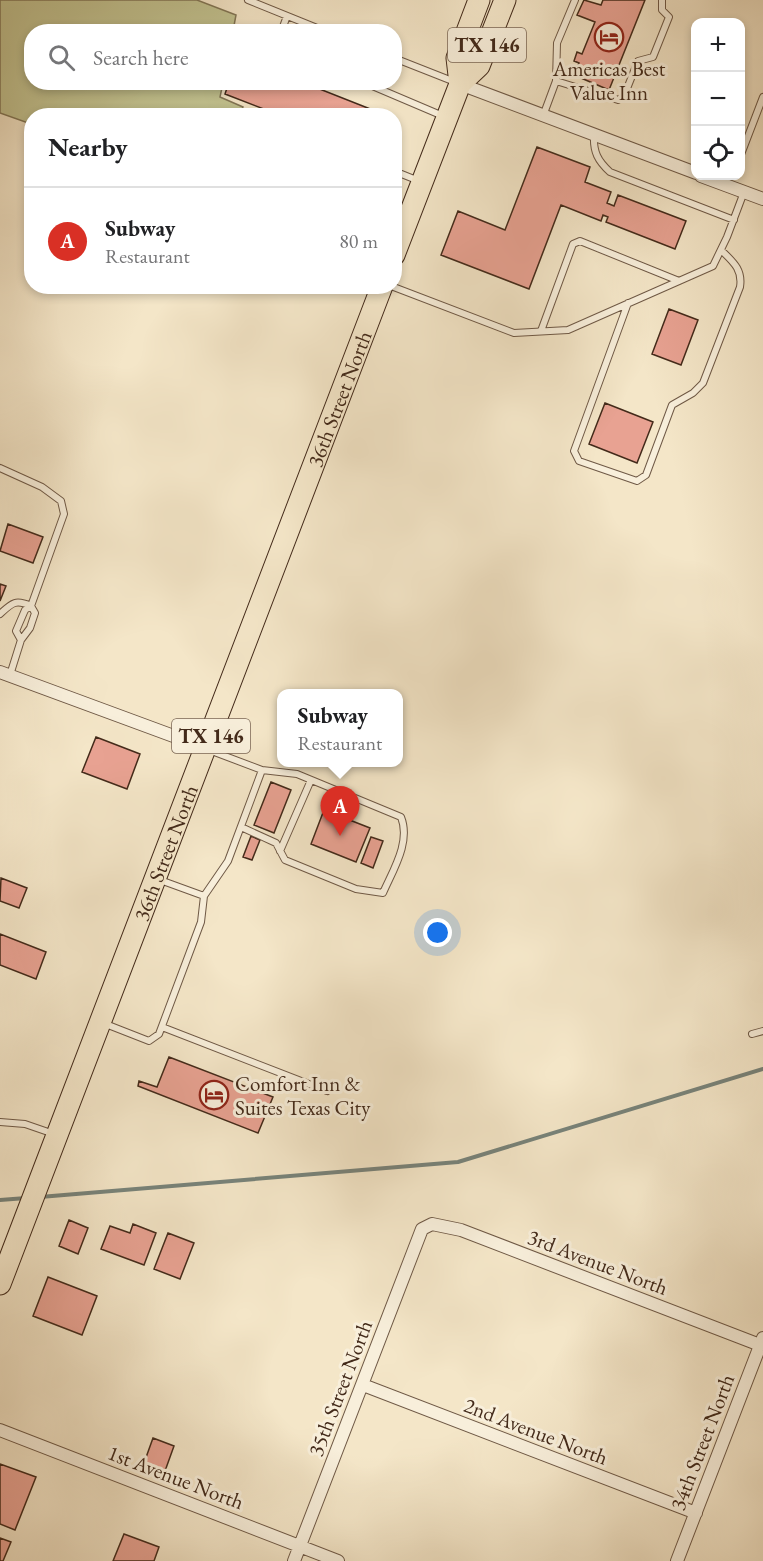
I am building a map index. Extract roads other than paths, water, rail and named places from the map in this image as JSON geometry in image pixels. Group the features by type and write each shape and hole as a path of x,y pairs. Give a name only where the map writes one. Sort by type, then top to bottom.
{"highway":[{"name":"TX 146","path":"460,84 457,58 479,0"},
{"name":"TX 146","path":"403,209 422,182 460,84 479,66 505,0"},
{"name":"36th Street North","path":"0,1284 379,294"}],"street":[{"path":"460,84 691,171"},
{"path":"732,181 744,192 763,199"},
{"path":"5,674 206,748"},
{"name":"3rd Avenue North","path":"422,1229 432,1224 461,1230 762,1341"},
{"name":"35th Street North","path":"294,1561 422,1229"},
{"name":"34th Street North","path":"677,1561 762,1341"},
{"name":"2nd Avenue North","path":"363,1385 696,1513"},
{"name":"1st Avenue North","path":"0,1430 338,1561"}],"lane":[{"path":"248,0 262,3 307,24"},
{"path":"543,116 556,81 557,43 575,0"},
{"path":"556,81 611,100 618,100 624,96 638,61 653,57 669,17 662,9 662,0"},
{"path":"284,24 287,16"},
{"path":"402,61 460,84"},
{"path":"382,90 447,117"},
{"path":"745,146 763,97"},
{"path":"594,135 593,150 601,164 610,172 734,220"},
{"path":"402,174 422,182"},
{"path":"402,290 513,333 568,330 713,266 744,192"},
{"path":"541,331 573,244 580,241 679,280"},
{"path":"628,303 574,451 579,461 637,481 646,475 672,405 675,401 693,393 703,383 740,287 737,267 721,250"},
{"path":"0,468 42,487 61,501 64,514 31,606 25,610 19,622 16,631 21,640"},
{"path":"0,614 11,602 19,601 31,606 35,613 30,628 21,640 5,674"},
{"path":"206,748 262,770 297,774 401,817 405,828 400,854 382,893 356,889 285,860 276,843 241,827"},
{"path":"100,1023 149,1041 159,1034 201,922 204,896 228,861 262,770"},
{"path":"280,851 311,780"},
{"path":"156,879 204,896"},
{"path":"162,1027 327,1091"},
{"path":"752,1034 763,1031"},
{"path":"0,1122 25,1124 57,1136"}],"waterway":[{"path":"40,1197 458,1162 763,1069"},
{"path":"0,1200 26,1198"}],"place":[{"name":"Americas Best Value Inn","path":"609,37"},
{"name":"Subway","path":"340,836"},
{"name":"Comfort Inn & Suites Texas City","path":"214,1095"}]}
